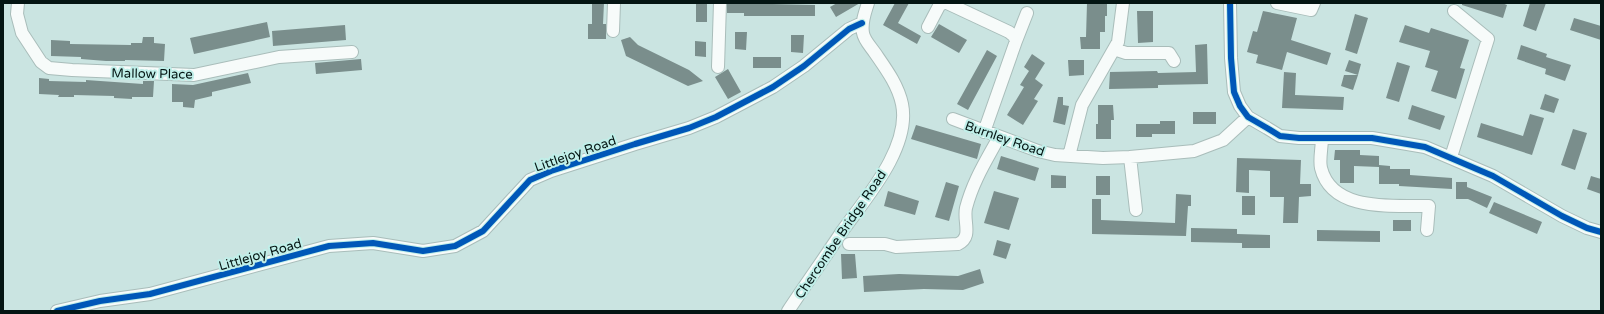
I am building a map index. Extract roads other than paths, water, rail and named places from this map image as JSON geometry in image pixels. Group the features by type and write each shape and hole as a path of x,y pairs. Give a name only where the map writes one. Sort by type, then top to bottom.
{"street":[{"name":"Mallow Place","path":"18,3 18,14 22,33 41,62 49,68 194,75 279,57 352,52"},
{"path":"614,3 614,31"},
{"path":"718,68 720,3"},
{"path":"862,23 868,3"},
{"path":"928,27 939,6 943,3"},
{"path":"947,3 1009,32 1014,36 1016,41"},
{"path":"1069,156 1082,105 1118,42 1123,3"},
{"path":"1230,3 1232,78 1234,92 1240,106 1248,117 1280,136 1372,138 1426,147 1493,176 1562,216 1587,228 1601,232"},
{"path":"1277,3 1311,10 1314,3"},
{"path":"1451,157 1488,38 1454,11"},
{"path":"984,132 1027,13"},
{"name":"Littlejoy Road","path":"57,311 100,301 150,294 330,246 373,243 423,251 454,246 483,231 530,180 551,171 689,128 716,117 773,87 804,66 849,29 862,23"},
{"name":"Chercombe Bridge Road","path":"788,311 849,222 869,197 886,169 898,143 902,128 903,105 898,91 863,34 862,23"},
{"path":"1114,49 1126,53 1169,54 1174,61"},
{"name":"Burnley Road","path":"953,119 984,132 1038,151 1069,156 1103,158 1194,151 1224,140 1248,117"},
{"path":"850,244 885,244 896,247 958,244 964,241 967,236 966,209 976,177 999,137"},
{"path":"1322,138 1321,168 1328,182 1338,194 1353,201 1370,204 1429,206 1427,230"},
{"path":"1130,157 1136,210"}]}
